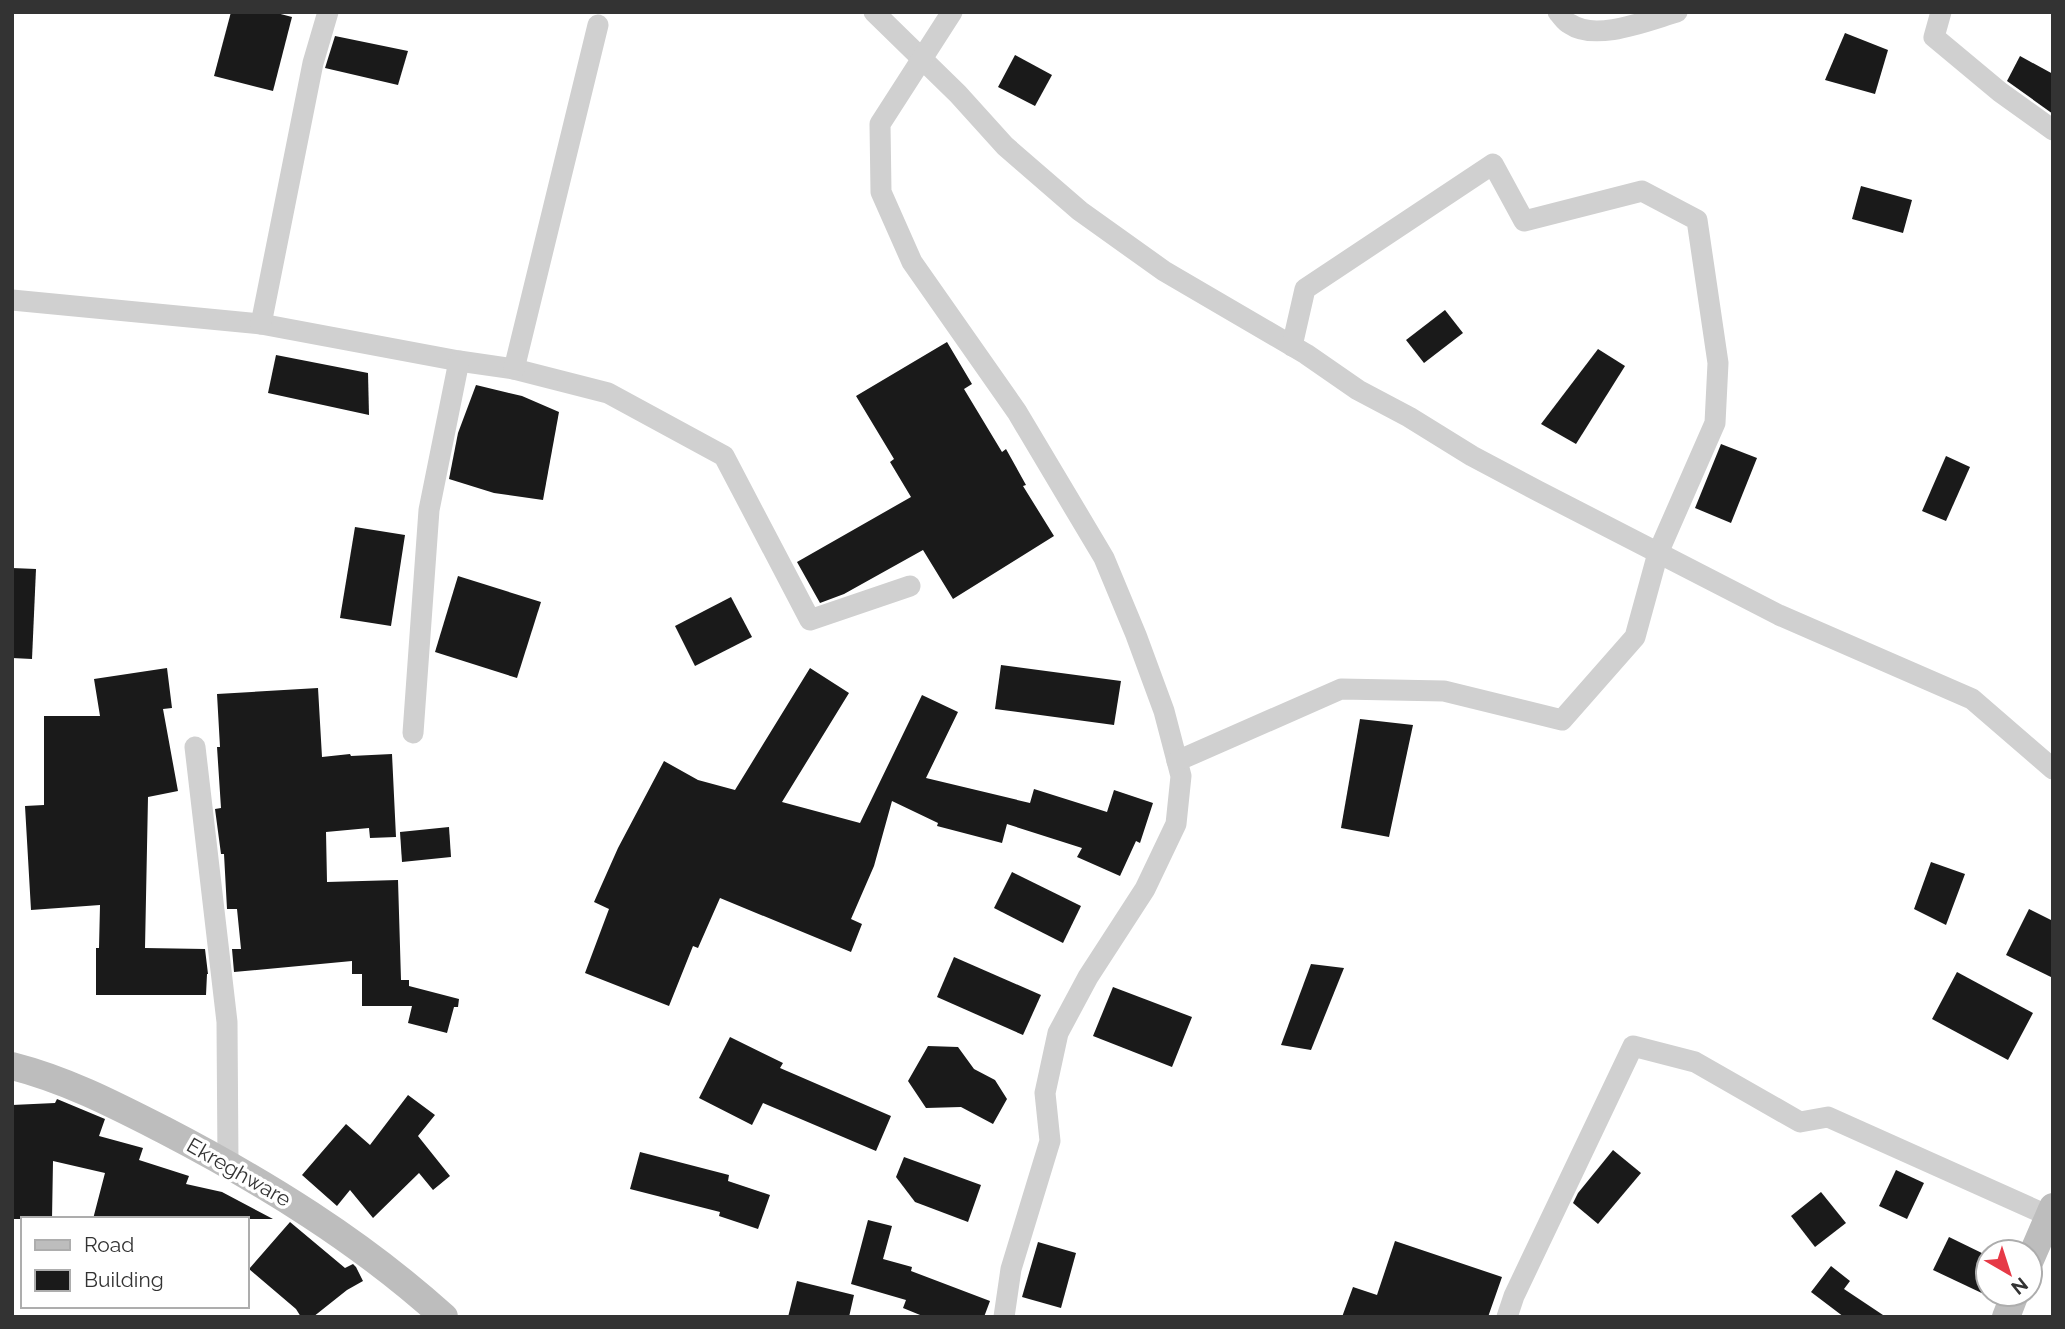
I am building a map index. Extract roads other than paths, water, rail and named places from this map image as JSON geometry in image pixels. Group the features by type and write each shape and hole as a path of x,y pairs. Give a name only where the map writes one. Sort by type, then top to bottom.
{"street":[{"path":"261,324 313,63 328,12"},
{"path":"874,12 958,94 1004,146 1080,211 1164,271 1292,346 1358,390 1409,417 1472,456 1779,615 1972,699 2053,769"},
{"path":"952,12 880,124 881,192 912,262 1017,412 1104,558 1164,711 1181,776 1176,824 1145,889 1088,977 1058,1033 1045,1093 1050,1141 1011,1269 1004,1317"},
{"path":"1558,12 1569,24 1584,30 1604,31 1677,12"},
{"path":"1941,12 1934,37 2000,92 2053,130"},
{"path":"514,369 598,25"},
{"path":"1177,761 1341,689 1444,691 1562,720 1635,637 1658,553 1715,423 1718,363 1698,220 1642,191 1524,221 1493,164 1305,289 1292,346"},
{"path":"12,300 261,324 514,369 608,393 724,456 810,620 909,586"},
{"path":"413,733 429,510 459,361"},
{"path":"195,747 227,1022 228,1163"},
{"path":"1507,1317 1514,1296 1633,1046 1695,1062 1800,1122 1828,1117 2051,1211 2039,1238"},
{"name":"Ekreghware","path":"12,1066 38,1072 91,1093 228,1163 342,1234 443,1317"}]}
